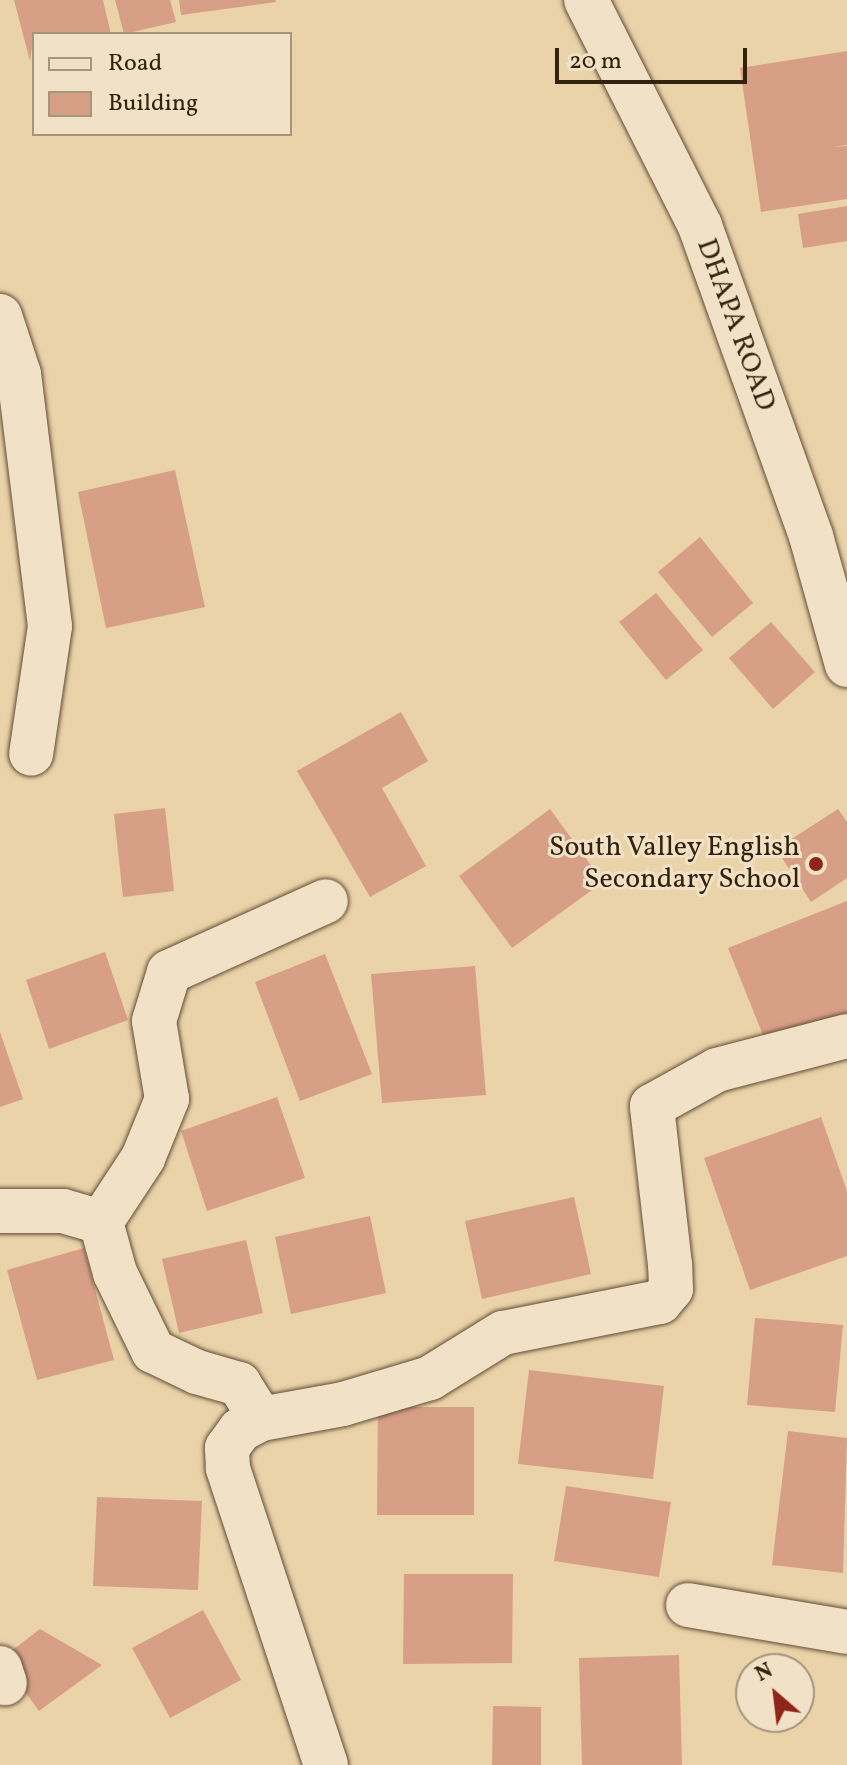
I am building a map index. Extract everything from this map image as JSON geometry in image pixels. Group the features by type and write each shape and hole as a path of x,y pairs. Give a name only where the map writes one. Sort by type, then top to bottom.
{"street":[{"name":"DHAPA ROAD","path":"586,0 700,226 811,536 847,665"},
{"path":"0,316 19,374 50,626 31,754"},
{"path":"261,1419 239,1384 197,1372 153,1351 115,1273 101,1222 143,1158 167,1099 154,1021 169,972 326,901"},
{"path":"326,1765 228,1468 227,1448 240,1430 261,1419 343,1404 430,1378 503,1333 660,1302 671,1289 652,1106 717,1070 847,1036"},
{"path":"0,1211 63,1211 101,1222"},
{"path":"688,1605 847,1632"}],"building":[{"path":"14,0 103,0 111,32 32,32 30,61"},
{"path":"115,0 170,0 176,22 123,32"},
{"path":"179,0 275,0 276,2 181,15"},
{"path":"847,51 847,145 833,147 847,146 847,199 761,212 740,68"},
{"path":"847,206 847,241 803,248 798,214"},
{"path":"175,470 205,607 106,628 78,492"},
{"path":"700,537 753,603 712,637 658,572"},
{"path":"656,593 703,650 666,680 619,622"},
{"path":"771,622 815,672 773,709 729,658"},
{"path":"401,712 428,761 382,788 426,866 370,897 297,771"},
{"path":"165,808 174,891 123,897 114,814"},
{"path":"550,809 603,882 512,948 459,876"},
{"name":"South Valley English Secondary School","path":"838,809 847,822 847,878 811,902 776,849"},
{"path":"847,901 847,1013 767,1045 728,948"},
{"path":"105,952 128,1020 49,1049 26,980"},
{"path":"325,954 372,1074 300,1101 255,982"},
{"path":"475,966 486,1095 382,1103 371,974"},
{"path":"0,1032 23,1099 0,1107"},
{"path":"277,1097 305,1178 207,1211 181,1131"},
{"path":"821,1117 847,1191 847,1256 750,1290 704,1158"},
{"path":"574,1197 591,1274 482,1299 465,1221"},
{"path":"370,1216 386,1293 291,1314 275,1237"},
{"path":"246,1240 263,1313 179,1333 162,1259"},
{"path":"84,1248 114,1360 37,1380 7,1270"},
{"path":"755,1318 843,1325 835,1412 747,1405"},
{"path":"529,1370 664,1386 653,1479 518,1464"},
{"path":"378,1407 474,1407 474,1515 377,1515"},
{"path":"788,1431 847,1438 843,1573 772,1565"},
{"path":"566,1486 671,1502 659,1577 554,1561"},
{"path":"97,1497 202,1501 198,1590 93,1586"},
{"path":"404,1574 513,1574 512,1663 403,1664"},
{"path":"203,1610 241,1680 170,1718 132,1648"},
{"path":"40,1629 102,1665 39,1711 1,1659"},
{"path":"679,1655 682,1765 582,1765 579,1658"},
{"path":"493,1706 541,1707 541,1765 492,1765"}],"place":[{"name":"South Valley English Secondary School","path":"816,864"}]}
